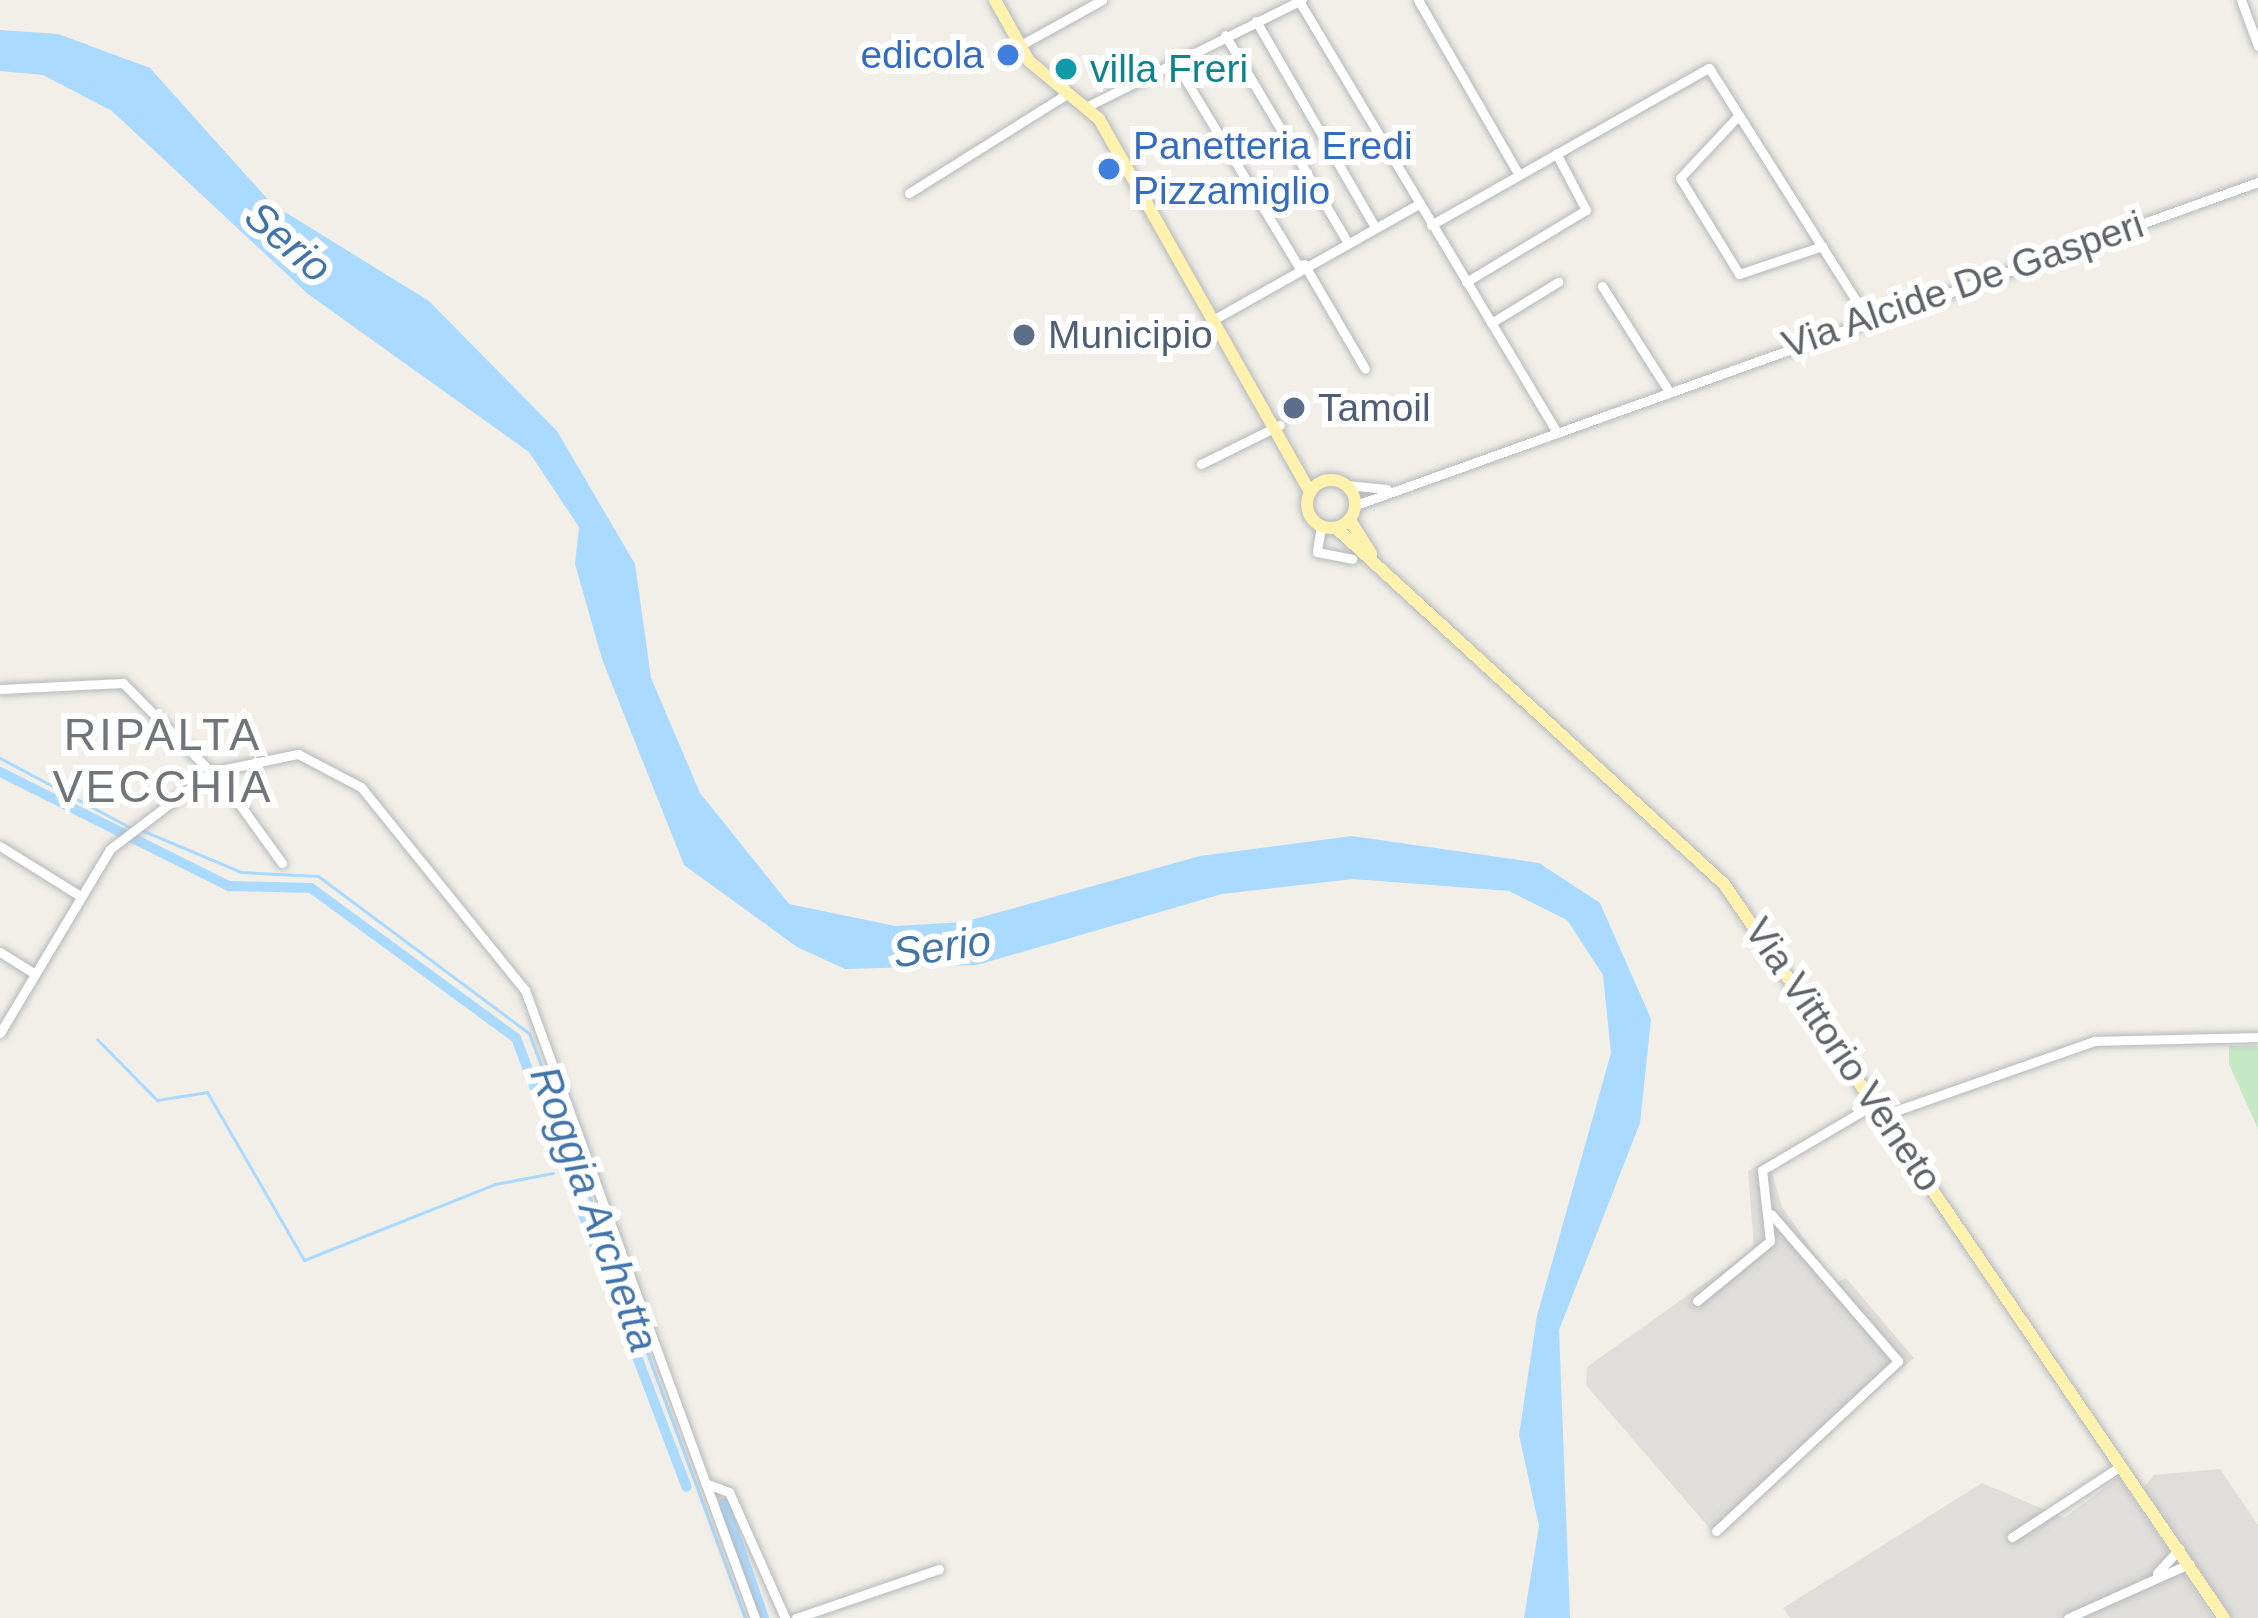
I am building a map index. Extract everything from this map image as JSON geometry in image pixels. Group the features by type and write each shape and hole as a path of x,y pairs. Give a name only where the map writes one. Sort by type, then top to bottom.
{"main road":[{"path":"995,0 1019,46 1086,107 1211,321 1299,455 1322,482"},
{"path":"1299,455 1321,526 1336,528 1378,565"},
{"path":"1310,492 1322,482 1346,484 1356,506 1350,520 1336,528"},
{"path":"1350,520 1378,565"},
{"name":"Via Vittorio Veneto","path":"1378,565 1724,884 2224,1618"}],"street":[{"path":"1019,46 1102,0"},
{"path":"1418,0 1519,175"},
{"path":"2241,0 2258,46"},
{"path":"1086,107 1173,59 1300,1 1556,430"},
{"path":"1256,21 1374,225"},
{"path":"1225,35 1346,240"},
{"path":"1173,59 1365,369"},
{"path":"1431,225 1709,68 1867,318"},
{"path":"909,193 1067,94"},
{"path":"1739,115 1680,178 1739,274 1822,246"},
{"path":"1466,282 1586,210 1556,153"},
{"name":"Via Alcide De Gasperi","path":"1356,506 1867,318 2258,182"},
{"path":"1211,321 1301,265 1419,204"},
{"path":"1491,322 1558,282"},
{"path":"1602,286 1668,390"},
{"path":"1202,464 1280,425"},
{"name":"Via Alcide De Gasperi","path":"1346,484 1393,490"},
{"path":"1321,526 1317,552 1352,559"},
{"path":"0,689 124,683 214,773 282,863"},
{"path":"0,1033 77,894 117,842 214,773 281,753 362,787 513,966 755,1618"},
{"path":"0,846 77,894"},
{"path":"0,952 31,970"},
{"path":"1697,1301 1765,1248 1771,1214 1762,1170 1880,1109 2094,1041 2258,1037"},
{"path":"1715,1532 1898,1361 1771,1214"},
{"path":"2012,1537 2122,1466"},
{"path":"706,1483 729,1492 784,1618"},
{"path":"2157,1574 2179,1549"},
{"path":"2068,1618 2157,1574 2189,1564"},
{"path":"796,1618 939,1569"}],"shaded area":[{"path":"1768,1160 1782,1207 1835,1283 1846,1278 1914,1358 1712,1531 1586,1385 1587,1367 1754,1248 1748,1171"},
{"path":"2220,1469 2258,1525 2258,1618 2232,1618 2144,1487 2154,1475"},
{"path":"2119,1477 2213,1618 1790,1618 1783,1608 1982,1483 2064,1518"}],"green space":[{"path":"2229,1046 2258,1046 2258,1129 2229,1064"}],"water":[{"name":"Serio","path":"0,30 58,34 150,68 272,204 429,301 557,431 635,564 651,678 700,793 789,904 895,926 964,922 1200,856 1352,836 1539,863 1600,903 1651,1019 1640,1123 1559,1330 1570,1618 1524,1618 1539,1526 1519,1435 1537,1316 1611,1053 1603,975 1567,920 1509,891 1353,879 1222,894 977,965 845,969 797,947 684,865 602,659 575,564 579,527 529,452 308,294 112,111 43,75 0,71"}],"waterway":[{"path":"0,758 129,827"},
{"path":"0,772 229,886 311,888 516,1038 687,1487"},
{"name":"Roggia Archetta","path":"139,829 241,872 318,876 529,1033 745,1618"},
{"path":"97,1039 157,1100 207,1092 304,1260 495,1184 553,1173"},
{"path":"724,1503 764,1618"}],"place":[{"name":"edicola","path":"1008,55"},
{"name":"villa Freri","path":"1066,69"},
{"name":"Panetteria Eredi Pizzamiglio","path":"1109,169"},
{"name":"Municipio","path":"1024,335"},
{"name":"Tamoil","path":"1294,408"}],"district":[{"name":"RIPALTA VECCHIA","path":"163,761"}]}
